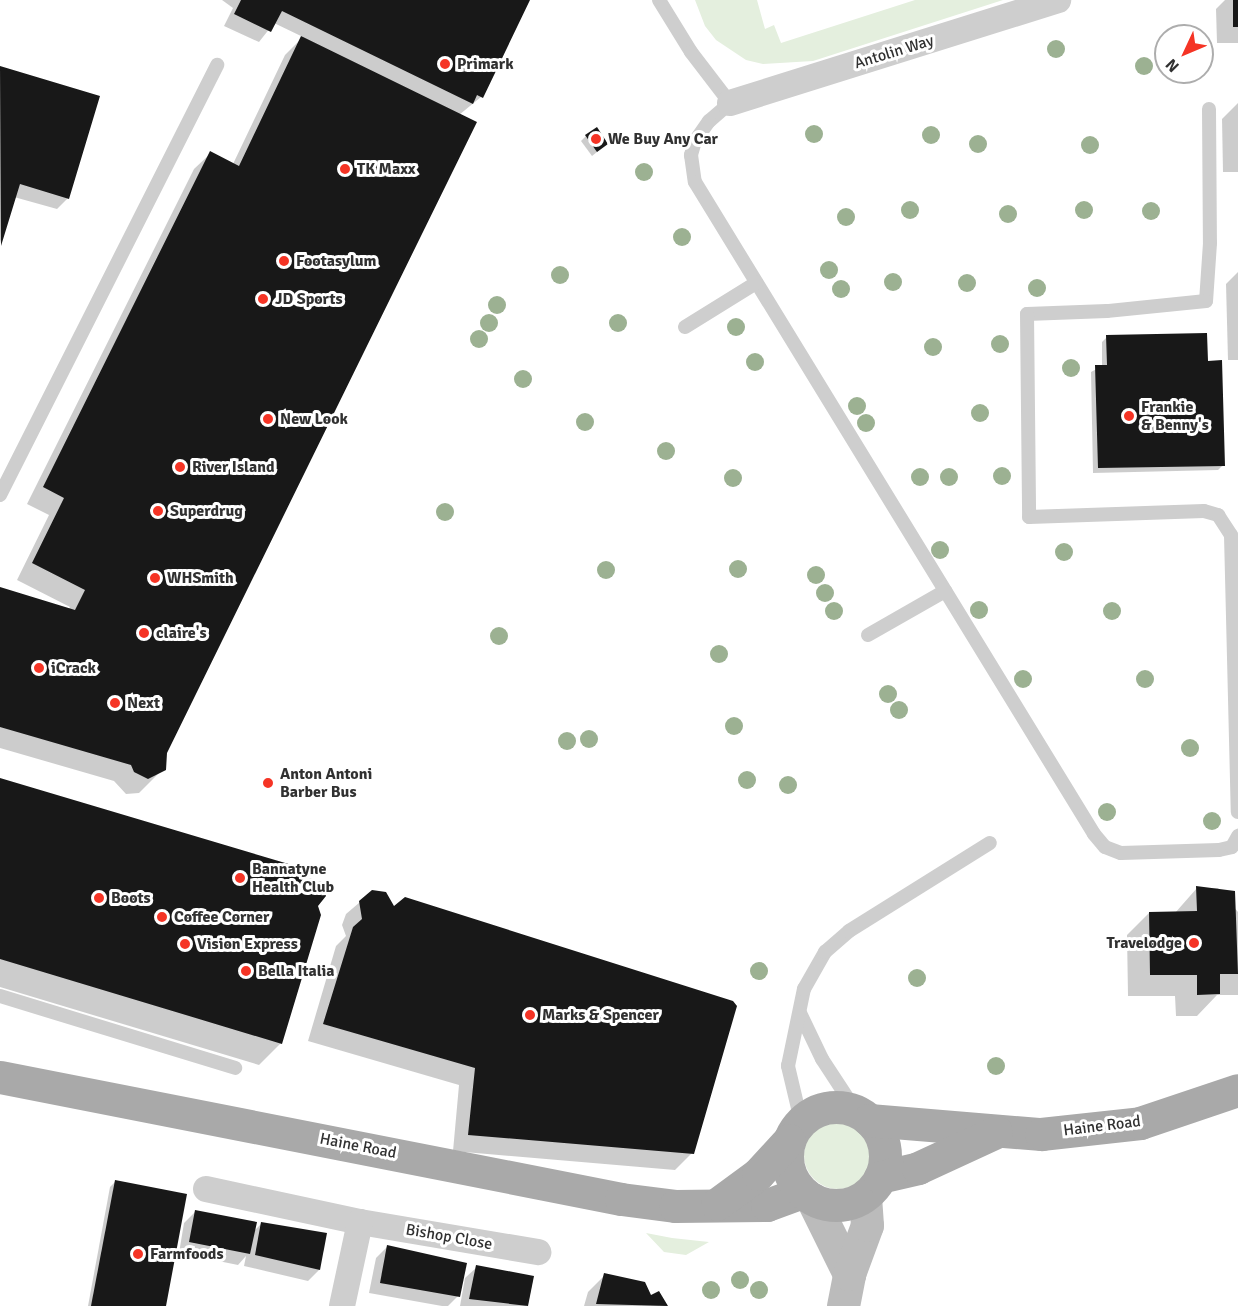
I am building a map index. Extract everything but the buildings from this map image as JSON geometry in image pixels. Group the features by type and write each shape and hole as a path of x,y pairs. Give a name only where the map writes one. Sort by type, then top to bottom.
{"main road":[{"name":"Haine Road","path":"0,1077 621,1199 675,1206 767,1205 807,1196 839,1205 873,1187 998,1132"},
{"name":"Haine Road","path":"717,1204 758,1174 795,1130 826,1107 862,1115 998,1132 1041,1134 1140,1123 1238,1090"},
{"path":"862,1115 884,1147 873,1187"},
{"path":"795,1130 788,1168 807,1196"}],"street":[{"name":"Antolin Way","path":"730,103 1058,0"},
{"path":"843,1306 849,1274 867,1225 873,1187"},
{"name":"Bishop Close","path":"206,1189 360,1222 538,1252"},
{"path":"807,1196 849,1274"},
{"path":"342,1306 360,1222"}],"lane":[{"path":"659,0 691,52 730,103 709,121 691,155 695,182 945,591 1105,847 1121,853 1236,844"},
{"path":"0,495 217,65"},
{"path":"1209,109 1207,176 1210,243 1206,301 1107,311 1027,314 1029,517 1204,511 1218,515 1231,535 1238,812"},
{"path":"685,327 756,283"},
{"path":"868,635 945,591"},
{"path":"795,1130 788,1065 804,989 825,952 849,931 990,843"},
{"path":"0,996 235,1068"},
{"path":"800,1013 822,1059 862,1115"}],"green space":[{"path":"695,0 757,0 765,29 774,25 781,43 915,0 1003,0 813,61 763,64 746,60 716,40 705,26"},
{"path":"838,1121 851,1124 862,1131 869,1142 872,1155 869,1168 862,1179 851,1186 838,1189 825,1186 814,1179 807,1168 804,1155 807,1142 814,1131 825,1124"},
{"path":"646,1233 709,1242 686,1255 664,1252"}],"place":[{"name":"Primark","path":"445,64"},
{"name":"We Buy Any Car","path":"596,139"},
{"name":"TK Maxx","path":"345,169"},
{"name":"Footasylum","path":"284,261"},
{"name":"JD Sports","path":"263,299"},
{"name":"Frankie & Benny's","path":"1129,416"},
{"name":"New Look","path":"268,419"},
{"name":"River Island","path":"180,467"},
{"name":"Superdrug","path":"158,511"},
{"name":"WHSmith","path":"155,578"},
{"name":"claire's","path":"144,633"},
{"name":"iCrack","path":"39,668"},
{"name":"Next","path":"115,703"},
{"name":"Anton Antoni Barber Bus","path":"268,783"},
{"name":"Bannatyne Health Club","path":"240,878"},
{"name":"Boots","path":"99,898"},
{"name":"Coffee Corner","path":"162,917"},
{"name":"Travelodge","path":"1194,943"},
{"name":"Vision Express","path":"185,944"},
{"name":"Bella Italia","path":"246,971"},
{"name":"Marks & Spencer","path":"530,1015"},
{"name":"Farmfoods","path":"138,1254"}]}
